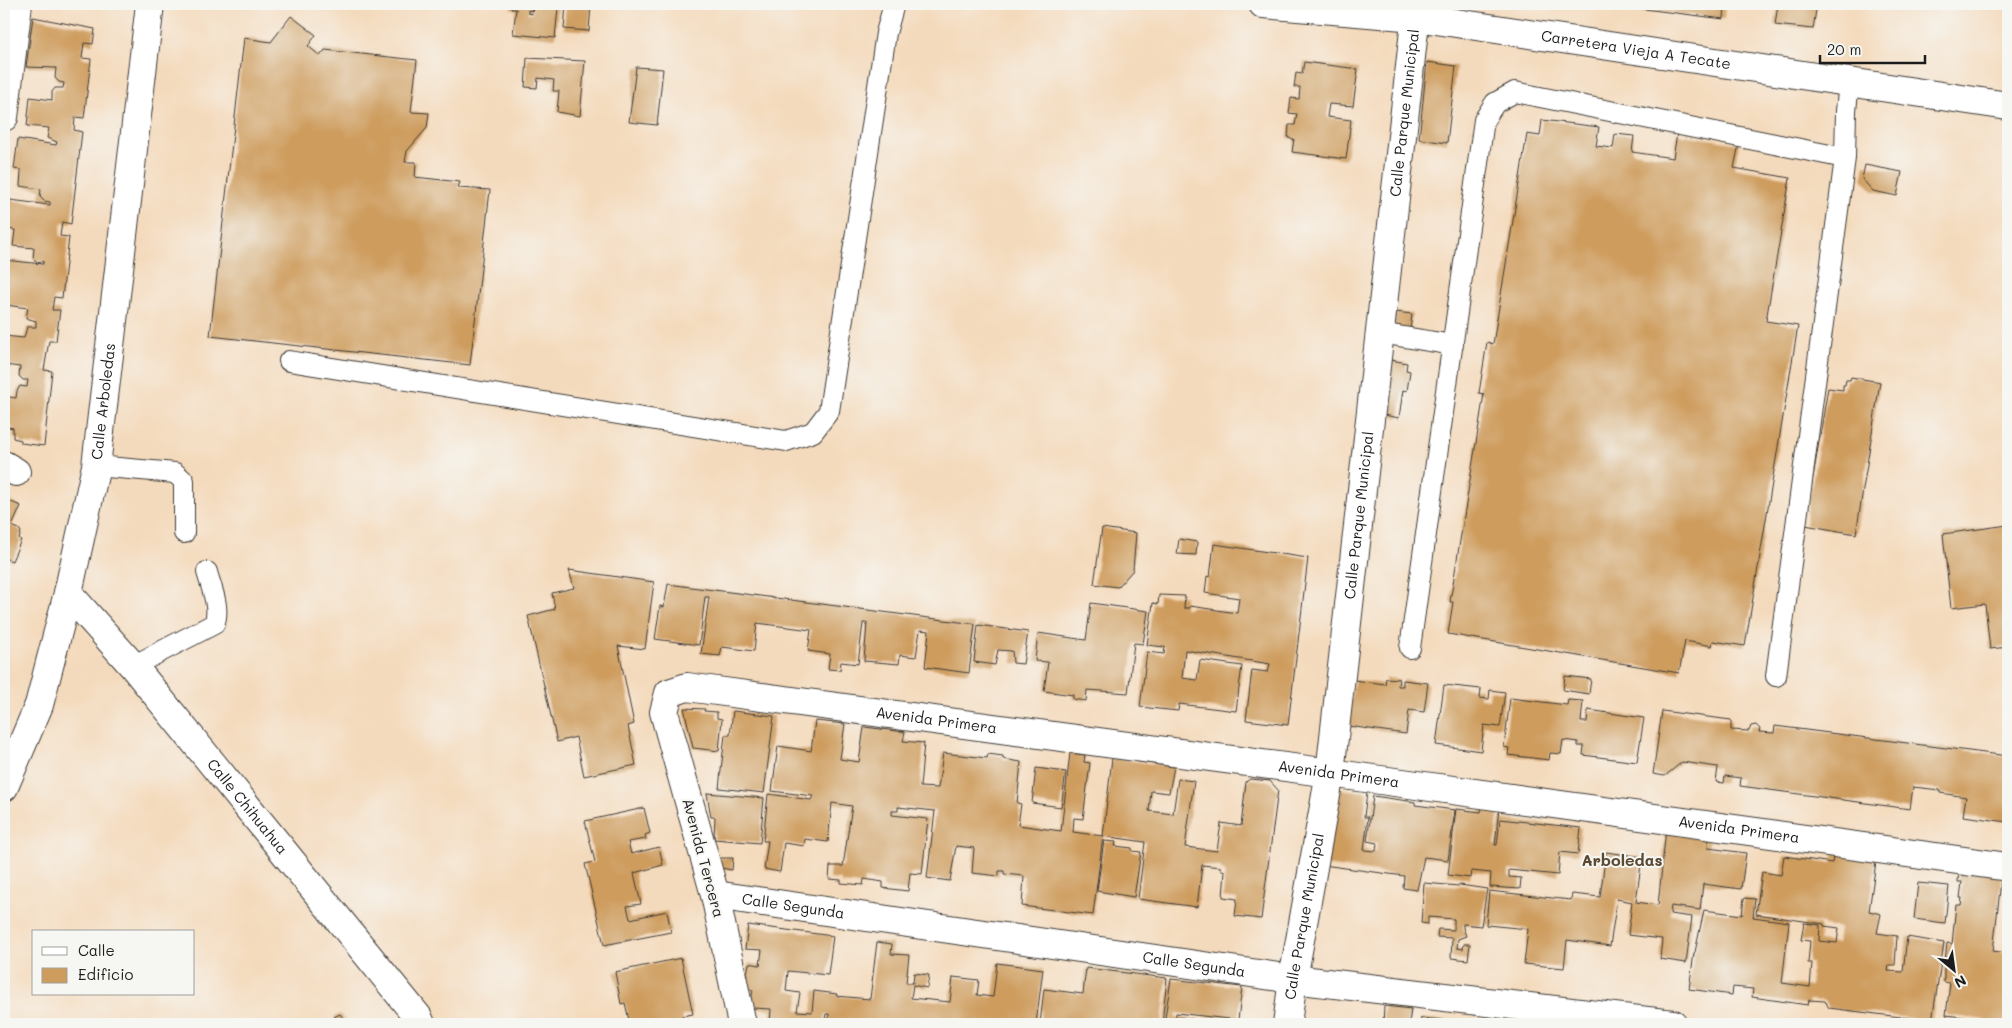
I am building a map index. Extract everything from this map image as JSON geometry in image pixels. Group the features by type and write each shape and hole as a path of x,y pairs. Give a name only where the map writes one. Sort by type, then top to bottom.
{"street":[{"path":"4,117 18,4"},
{"name":"Calle Arboledas","path":"4,787 38,705 68,593 96,466 150,4"},
{"name":"Carretera Vieja A Tecate","path":"1263,4 1417,10 1849,82 2008,106"},
{"name":"Calle Parque Municipal","path":"1286,1024 1330,773 1417,10"},
{"name":"Calle Chihuahua","path":"68,593 133,666 418,1017 421,1024"},
{"name":"Avenida Primera","path":"669,693 687,688 1330,773 2008,867"},
{"name":"Avenida Tercera","path":"669,693 664,712 715,895 742,1024"},
{"name":"Calle Segunda","path":"715,895 1293,979 1673,1024"}],"lane":[{"path":"289,361 786,441 813,432 829,411 886,33 894,4"},
{"path":"1776,676 1845,158 1849,82"},
{"path":"1410,648 1484,120 1495,103 1515,92 1845,158"},
{"path":"1380,333 1453,345"},
{"path":"96,466 175,473 184,481 184,532"},
{"path":"133,666 214,624 218,617 207,572"}],"building":[{"path":"512,4 532,4 531,11 528,10 528,13 532,14 533,5 558,8 555,38 513,34 516,9 511,9"},
{"path":"566,4 591,4 589,31 564,29"},
{"path":"1604,4 1725,4 1724,19"},
{"path":"1778,4 1817,4 1813,29 1775,25"},
{"path":"291,16 316,35 308,46 320,56 325,50 417,60 411,112 429,113 427,128 407,151 405,162 416,162 415,177 460,182 458,188 490,190 470,365 210,336 244,38 271,42"},
{"path":"33,17 95,29 93,44 84,43 82,58 91,59 84,118 75,117 74,130 82,132 71,224 62,222 60,236 69,237 62,298 54,297 52,310 60,310 56,341 49,341 44,370 52,371 44,446 21,443 21,440 13,438 13,428 4,426 4,396 16,398 20,386 27,387 28,380 23,380 19,376 20,367 4,365 4,336 24,338 27,327 36,327 36,321 26,318 28,308 5,305 7,292 4,291 4,260 43,264 43,261 37,262 33,258 34,248 13,246 15,230 7,229 10,200 50,205 50,202 44,201 40,197 41,189 20,186 21,170 14,169 18,139 56,145 57,142 47,138 49,128 27,126 30,97 52,100 52,92 55,88 63,88 64,83 59,82 55,78 56,68 26,67"},
{"path":"527,58 585,61 580,116 557,112 559,91 553,91 554,80 538,78 537,88 525,87"},
{"path":"1304,62 1358,69 1353,106 1329,104 1327,117 1351,120 1346,159 1292,152 1294,139 1288,138 1289,125 1295,125 1297,114 1289,113 1291,98 1299,99 1300,87 1294,87 1296,73 1302,74"},
{"path":"1427,62 1456,66 1447,143 1419,139"},
{"path":"636,67 663,69 657,125 629,122"},
{"path":"1542,120 1599,127 1596,146 1613,148 1615,134 1634,136 1632,152 1673,158 1677,134 1739,144 1734,168 1790,178 1766,321 1798,326 1745,646 1713,641 1712,646 1685,641 1679,673 1448,634 1453,602 1450,602 1484,394 1479,393 1487,342 1493,344 1527,134 1540,136"},
{"path":"1865,165 1902,172 1897,196 1873,191 1862,179"},
{"path":"1396,312 1412,314 1410,331 1394,328"},
{"path":"1391,360 1407,363 1406,370 1410,371 1407,391 1403,390 1399,418 1384,415"},
{"path":"1851,377 1880,382 1856,534 1805,525 1828,388 1843,390 1846,380 1850,380"},
{"path":"4,499 21,506 12,526 21,532 19,539 21,540 12,561 4,558"},
{"path":"2008,525 2008,647 1990,649 1985,604 1951,608 1943,534"},
{"path":"1102,528 1136,533 1133,570 1118,587 1094,584"},
{"path":"1179,539 1197,542 1196,555 1177,554"},
{"path":"1214,544 1308,558 1288,725 1246,720 1252,670 1268,672 1270,664 1185,650 1182,678 1197,680 1200,660 1242,666 1236,711 1179,704 1178,711 1140,707 1147,652 1164,654 1165,647 1147,645 1153,603 1158,604 1159,595 1185,596 1184,608 1190,608 1190,606 1237,613 1239,598 1205,593 1207,576 1210,577"},
{"path":"569,570 654,582 645,649 618,646 634,724 628,726 636,765 584,776 576,737 557,742 528,616 555,609 552,593 574,588"},
{"path":"668,584 975,624 969,673 925,667 929,631 920,630 916,657 900,655 899,664 864,661 867,623 863,623 858,664 841,662 840,670 828,669 830,654 808,651 811,630 757,623 754,651 722,647 720,656 701,654 709,597 705,597 699,645 655,639 660,606 664,607"},
{"path":"1091,603 1148,611 1143,644 1134,643 1128,693 1087,690 1086,701 1073,699 1073,695 1044,691 1048,662 1035,661 1038,633 1086,640"},
{"path":"978,625 1028,632 1023,664 1013,663 1012,651 998,650 995,665 974,662"},
{"path":"1565,676 1591,679 1589,694 1563,690"},
{"path":"1386,678 1399,679 1398,686 1403,686 1403,680 1428,683 1424,712 1409,710 1406,734 1348,726 1354,680 1385,684"},
{"path":"1444,685 1481,689 1480,698 1489,699 1490,690 1505,692 1500,727 1484,725 1481,751 1436,745"},
{"path":"1510,698 1567,705 1568,700 1583,701 1581,722 1587,722 1588,710 1644,718 1637,762 1583,755 1584,746 1578,746 1578,742 1563,740 1561,754 1550,753 1549,760 1508,755 1509,748 1504,747"},
{"path":"684,708 705,709 704,711 717,712 717,718 722,719 719,751 693,748"},
{"path":"733,711 774,716 764,793 719,788 725,735 730,735"},
{"path":"1662,711 1731,720 1731,730 1749,731 1751,726 1756,725 1760,729 1759,732 1774,733 1775,726 2008,756 2008,822 1963,816 1966,797 1940,793 1940,790 1913,787 1910,809 1740,786 1741,778 1725,776 1724,783 1716,782 1718,767 1682,762 1665,776 1653,774"},
{"path":"815,721 845,724 840,759 859,762 864,727 905,732 903,741 924,743 920,787 938,788 943,753 987,758 988,754 1003,756 1003,759 1021,762 1017,803 1021,804 1018,825 1061,831 1070,753 1085,755 1084,762 1090,763 1083,819 1074,818 1073,832 1103,836 1093,915 1022,906 1024,876 1004,874 1004,871 999,871 999,876 972,873 974,848 956,846 950,881 927,878 935,811 898,807 898,811 892,811 892,815 928,819 922,874 910,873 908,891 883,888 883,882 864,879 863,885 841,883 841,880 829,879 830,866 843,866 852,806 832,803 828,842 805,839 804,846 784,843 780,872 764,869 768,841 763,841 768,794 811,800 813,796 772,791 778,746 811,751"},
{"path":"1112,758 1174,767 1169,793 1151,791 1149,811 1173,814 1178,779 1194,781 1185,847 1217,851 1221,823 1241,826 1246,782 1250,779 1270,781 1278,790 1261,919 1235,916 1237,899 1223,897 1225,871 1221,870 1221,867 1202,865 1197,907 1138,899 1145,842 1103,836"},
{"path":"1036,768 1066,772 1061,807 1032,803"},
{"path":"1332,788 1367,792 1364,817 1368,817 1364,850 1376,851 1377,843 1367,841 1373,796 1415,802 1415,805 1455,810 1448,860 1424,857 1417,890 1403,888 1404,876 1323,865"},
{"path":"707,793 764,798 760,843 714,839 715,817 711,817"},
{"path":"1482,806 1499,808 1495,845 1497,845 1500,819 1581,828 1578,854 1560,852 1558,875 1509,870 1509,877 1521,878 1520,889 1490,887 1491,873 1471,871 1470,878 1448,875 1456,809 1481,812"},
{"path":"644,808 650,833 645,835 646,839 628,842 631,854 659,847 663,865 634,873 641,904 627,906 630,919 667,911 671,932 604,945 585,864 595,862 585,821"},
{"path":"1666,829 1709,834 1708,848 1746,853 1741,889 1703,884 1700,910 1671,906 1670,914 1692,917 1686,963 1660,959 1662,939 1628,935 1632,902 1617,899 1610,946 1567,940 1564,968 1524,964 1528,929 1486,925 1489,891 1571,900 1572,894 1600,897 1606,852 1642,857 1636,902 1658,905"},
{"path":"1104,841 1116,842 1115,846 1132,848 1132,851 1141,852 1134,897 1097,891"},
{"path":"1834,849 1877,855 1869,911 1881,914 1877,933 1897,936 1895,965 1889,965 1888,971 1903,972 1907,937 1944,943 1932,1021 1829,1008 1825,1001 1809,1000 1808,1005 1752,997 1753,989 1733,987 1732,995 1689,989 1694,953 1704,910 1742,915 1744,898 1755,899 1753,917 1789,922 1782,983 1810,987 1812,963 1808,963 1810,941 1801,940 1804,923 1820,925 1819,941 1837,943 1839,928 1756,914 1762,872 1781,875 1784,856 1832,863"},
{"path":"719,858 733,858 732,870 721,868"},
{"path":"1959,867 2002,872 1993,951 2008,953 2007,1024 1984,1024 1985,1020 1946,1015 1950,983 1944,982 1944,970 1947,943 1952,944 1956,905 1961,905 1962,882 1958,882"},
{"path":"1424,883 1487,889 1481,926 1463,924 1466,936 1458,939 1457,948 1463,949 1464,944 1470,944 1468,960 1451,958 1452,938 1437,937 1438,929 1454,930 1454,919 1428,917 1428,924 1421,923"},
{"path":"1918,883 1949,886 1945,923 1914,919"},
{"path":"748,925 833,936 828,975 788,971 786,991 800,993 797,1011 812,1012 814,991 837,994 836,996 870,999 877,942 892,944 891,954 909,955 906,983 913,983 914,973 929,975 927,988 913,985 911,998 950,1002 953,977 979,980 977,995 993,997 997,963 1043,969 1036,1024 828,1024 829,1014 826,1014 824,1024 770,1024 771,1009 753,1008 751,1001 753,990 749,989 746,979 749,963 760,965 762,950 745,949"},
{"path":"681,958 693,1014 682,1016 684,1024 630,1024 625,1003 621,1004 615,972"},
{"path":"1086,968 1167,978 1162,1024 1040,1024 1044,989 1083,994"},
{"path":"1171,979 1242,987 1238,1020 1176,1013 1176,1017 1230,1024 1164,1024"},
{"path":"1384,1006 1411,1009 1409,1024 1383,1024"},
{"path":"340,1014 347,1024 339,1024 334,1017"},
{"path":"1421,1018 1472,1023 1472,1024 1420,1024"}],"district":[{"name":"Arboledas","path":"1622,860"}]}
